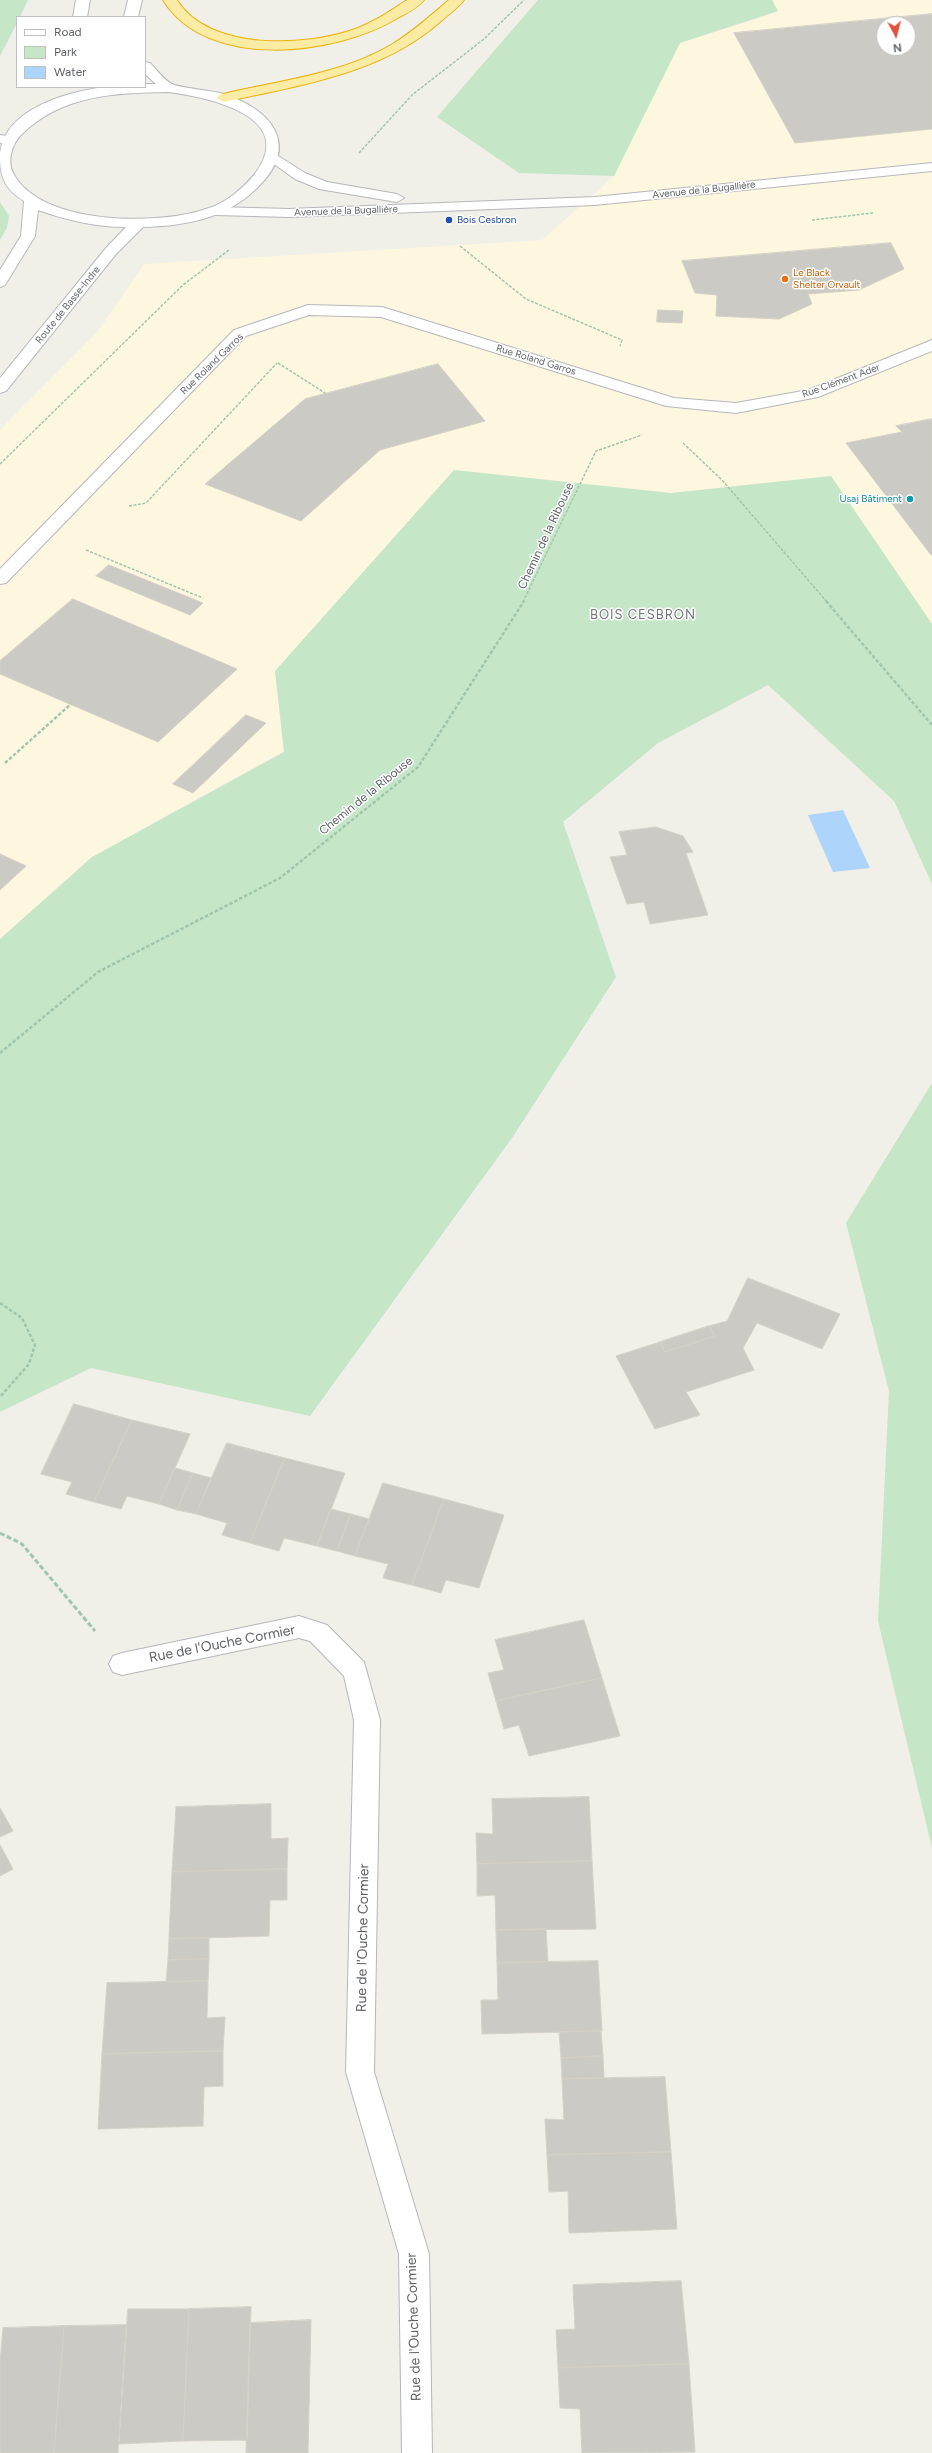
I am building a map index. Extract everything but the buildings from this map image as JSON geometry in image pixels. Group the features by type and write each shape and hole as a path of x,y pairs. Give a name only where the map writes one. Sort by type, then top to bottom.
{"highway":[{"path":"170,0 174,8 193,25 216,35 264,45 315,42 353,34 390,18 417,0"},
{"path":"224,98 334,72 389,50 415,36 457,0"}],"street":[{"path":"80,16 83,0"},
{"path":"130,16 135,0"},
{"path":"146,67 168,88"},
{"path":"61,101 68,88"},
{"path":"168,88 224,98 258,117 271,135 272,156 259,180 241,196 216,211 176,220 138,224 83,220 60,214 31,200 12,184 6,174 4,151 5,139 38,112 61,101 128,89 168,88"},
{"name":"Avenue de la Bugallière","path":"272,156 300,176 324,186 373,196 476,206"},
{"name":"Avenue de la Bugallière","path":"216,211 289,213 595,202 932,167"},
{"path":"0,282 28,236 31,200"},
{"name":"Route de Basse-Indre","path":"0,388 111,251 138,224"},
{"name":"Rue Roland Garros","path":"0,579 240,333 308,310 382,312 606,382"},
{"name":"Rue Clément Ader","path":"606,382 672,403 736,408 812,394 932,345"},
{"name":"Rue de l'Ouche Cormier","path":"122,1664 299,1627 318,1633 355,1670 367,1720 360,2072 414,2254 417,2453"}],"path":[{"path":"324,186 342,171 412,95 484,39 524,0"},
{"path":"458,244 526,298 622,340 606,382"},
{"path":"0,464 183,285 234,247"},
{"path":"229,345 278,362 325,394"},
{"path":"124,507 146,503 278,362"},
{"path":"672,403 667,427 722,480 932,725"},
{"name":"Chemin de la Ribouse","path":"0,1053 98,972 280,878 418,767 526,598 596,451 667,427"},
{"path":"84,549 202,598"},
{"path":"5,763 71,704"},
{"path":"0,1303 22,1318 35,1345 29,1364 0,1397"},
{"path":"0,1533 22,1544 122,1664"}],"shaded area":[{"path":"772,0 932,0 932,624 831,476 671,493 454,470 275,671 284,751 92,857 0,939 0,430 98,331 144,264 542,240 614,176 680,43 778,12"}],"green space":[{"path":"0,0 28,0 20,16 16,16 16,25 0,56"},
{"path":"538,0 772,0 778,11 680,43 614,176 519,173 437,117"},
{"path":"0,202 9,216 7,228 0,240"},
{"path":"454,470 671,493 831,476 932,624 932,884 894,801 768,685 658,743 563,822 616,977 512,1138 310,1416 91,1368 0,1412 0,939 92,857 284,752 275,671"},
{"path":"932,1083 932,1848 878,1621 889,1391 846,1223"}],"water":[{"path":"843,810 870,868 833,872 808,815"}],"place":[{"name":"Bois Cesbron","path":"449,220"},
{"name":"Le Black Shelter Orvault","path":"785,279"},
{"name":"Usaj Bâtiment","path":"910,499"}],"district":[{"name":"BOIS CESBRON","path":"643,615"}]}
